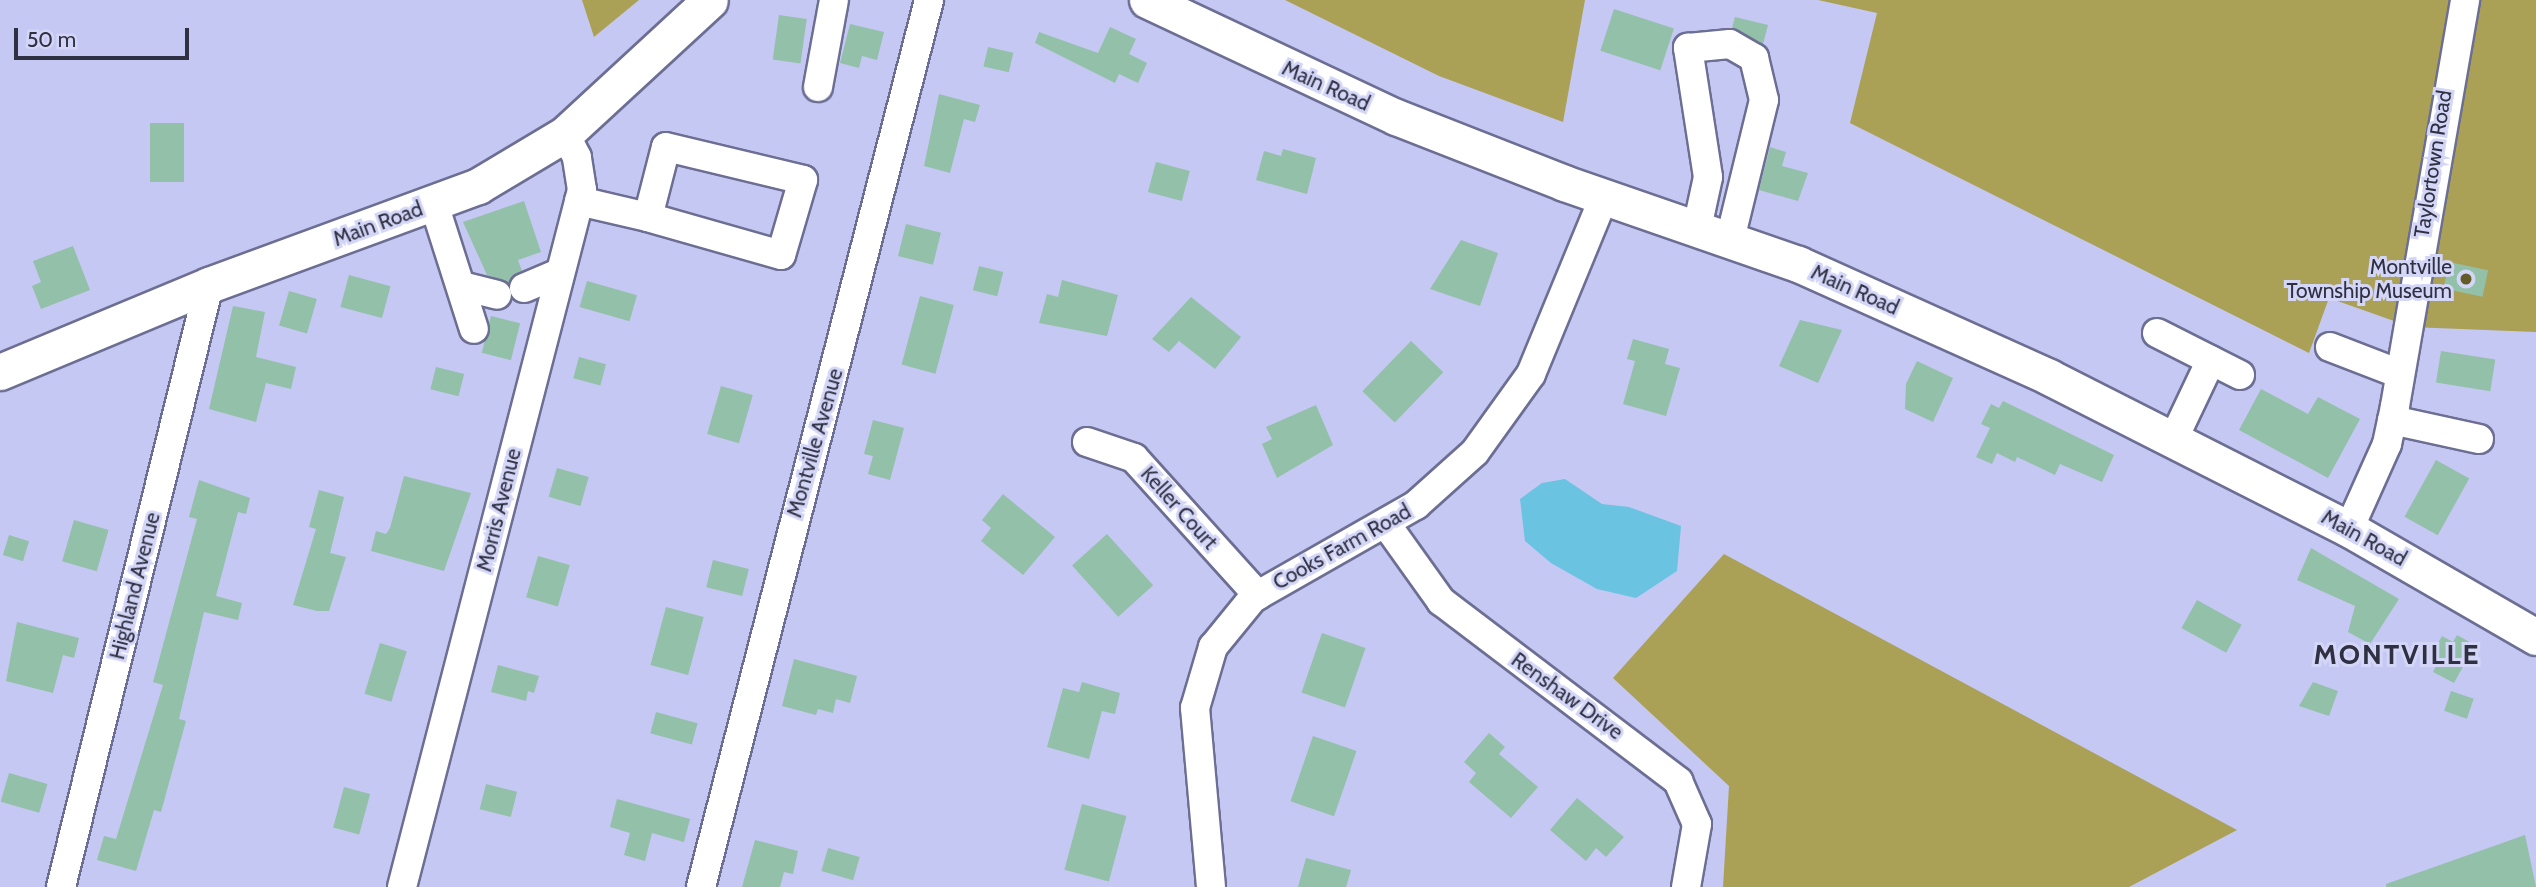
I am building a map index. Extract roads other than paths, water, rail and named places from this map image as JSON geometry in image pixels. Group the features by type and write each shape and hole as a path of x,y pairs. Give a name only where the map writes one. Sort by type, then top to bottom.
{"main road":[{"name":"Main Road","path":"0,372 209,285 434,204 520,164 565,134 710,0"},
{"name":"Main Road","path":"1147,0 1396,117 1604,197 1798,264 2174,438 2349,529 2536,636"}],"street":[{"path":"818,87 834,0"},
{"name":"Montville Avenue","path":"701,887 929,0"},
{"name":"Taylortown Road","path":"2349,529 2392,420 2465,0"},
{"path":"1697,228 1707,177 1705,136 1688,48 1730,44 1754,58 1764,100 1730,240"},
{"name":"Morris Avenue","path":"402,887 579,201 577,157 565,134"},
{"path":"579,201 648,217 781,255 803,180 666,147 648,217"},
{"name":"Cooks Farm Road","path":"1211,887 1195,740 1197,692 1213,647 1258,595 1386,524 1441,485 1505,414 1561,315 1604,197"},
{"path":"434,204 474,329"},
{"path":"462,286 511,292 560,273"},
{"name":"Highland Avenue","path":"61,887 209,285"},
{"path":"2157,333 2240,375"},
{"path":"2330,347 2400,374"},
{"path":"2174,438 2211,360"},
{"path":"2392,420 2479,439"},
{"name":"Keller Court","path":"1087,442 1134,458 1258,595"},
{"name":"Renshaw Drive","path":"1386,524 1441,601 1678,781 1697,824 1686,887"}],"water":[{"path":"1565,479 1602,504 1629,507 1681,526 1677,571 1636,598 1597,589 1551,563 1525,541 1520,499 1542,483"}],"place":[{"name":"Montville Township Museum","path":"2466,279"}],"district":[{"name":"MONTVILLE","path":"2397,654"}]}
